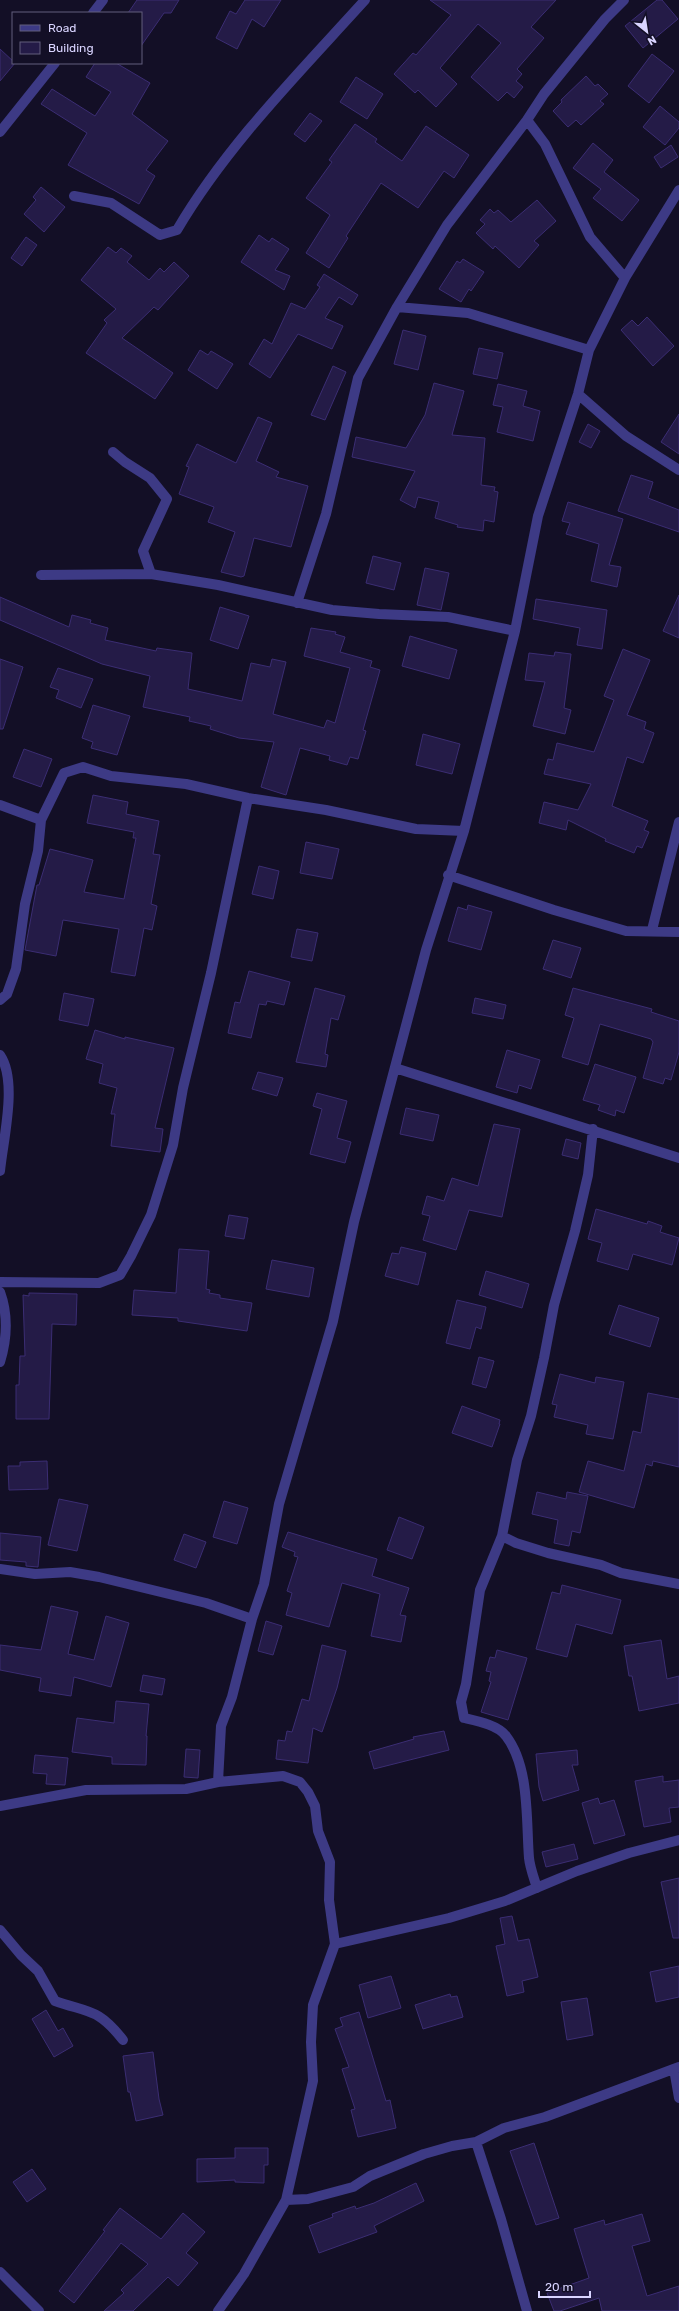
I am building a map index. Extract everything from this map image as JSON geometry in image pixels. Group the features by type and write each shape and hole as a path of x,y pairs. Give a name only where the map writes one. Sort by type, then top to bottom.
{"street":[{"path":"94,12 103,0"},
{"path":"74,196 111,203 160,235 177,230 195,199 229,153 365,0"},
{"path":"297,604 326,514 358,378 397,307 447,225 527,120 544,94 605,19 624,0"},
{"path":"0,132 54,64"},
{"path":"527,120 545,144 590,237 625,278"},
{"path":"218,1782 221,1726 232,1697 252,1619 264,1584 279,1504 291,1459 333,1321 354,1222 426,950 448,875 464,831 515,631 538,516 578,394 589,350 625,278 679,190"},
{"path":"397,307 468,313 589,350"},
{"path":"578,394 626,436 679,470"},
{"path":"113,452 125,462 150,478 167,499 143,551 151,574"},
{"path":"41,575 151,574 218,585 297,604 332,610 378,614 448,617 515,631"},
{"path":"0,1000 7,994 16,969 25,904 38,851 41,820 64,773 83,767 111,776 186,784 248,798 326,810 416,829 464,831"},
{"path":"0,1282 99,1283 120,1275 131,1256 151,1215 173,1145 183,1088 211,973 248,798"},
{"path":"0,805 41,820"},
{"path":"652,930 679,822"},
{"path":"448,875 554,910 626,931 652,930 679,932"},
{"path":"0,1055 6,1064 9,1093 0,1170"},
{"path":"395,1068 593,1129 679,1158"},
{"path":"537,1888 529,1860 527,1799 516,1754 506,1734 488,1725 464,1718 461,1702 466,1684 480,1590 502,1536 517,1460 531,1416 554,1305 575,1231 588,1175 593,1129"},
{"path":"0,1292 6,1309 3,1350 0,1362"},
{"path":"502,1536 516,1543 548,1553 600,1565 622,1573 679,1584"},
{"path":"0,1570 35,1574 70,1572 99,1577 206,1603 252,1619"},
{"path":"0,1806 86,1790 186,1789 218,1782 283,1776 300,1782 308,1792 315,1806 318,1831 330,1862 329,1900 335,1944 313,2005 311,2042 313,2081 286,2200 244,2274 218,2311"},
{"path":"335,1944 449,1918 505,1901 629,1853 679,1840"},
{"path":"0,1930 21,1955 38,1970 55,2001 85,2008 101,2017 111,2025 123,2040"},
{"path":"286,2200 308,2199 352,2187 370,2176 424,2154 476,2142 504,2128 545,2117 676,2068 679,2098"},
{"path":"476,2142 501,2219 527,2311"},
{"path":"0,2272 39,2311"}],"building":[{"path":"137,0 179,0 171,13 164,13 142,45 142,12 129,12"},
{"path":"245,0 281,0 264,27 252,19 237,49 216,38 230,11 236,14"},
{"path":"430,0 556,0 531,27 544,38 517,69 522,74 516,81 523,87 514,98 507,92 498,101 471,77 501,43 478,24 440,68 457,84 436,107 418,90 415,93 394,74 413,53 416,55 451,15"},
{"path":"657,0 662,0 678,19 643,48 625,26"},
{"path":"0,49 12,60 12,64 14,64 0,81"},
{"path":"652,54 674,71 649,103 628,86"},
{"path":"94,64 118,64 150,83 132,114 168,141 146,170 155,176 139,204 68,165 87,133 41,104 52,89 95,116 111,92 86,77"},
{"path":"586,76 595,86 598,84 608,94 600,101 604,104 581,125 576,120 568,127 553,111 562,102 561,100"},
{"path":"356,77 383,94 367,119 340,102"},
{"path":"660,106 679,122 679,128 665,145 643,127"},
{"path":"310,113 322,121 305,142 294,134"},
{"path":"355,124 377,139 375,142 402,161 426,126 469,155 454,178 444,171 418,208 381,183 346,236 348,238 329,268 306,253 330,215 306,198 332,162 329,160"},
{"path":"593,143 613,160 604,172 639,200 622,221 593,198 601,189 573,168"},
{"path":"671,145 678,157 661,168 654,157"},
{"path":"41,187 65,207 44,232 24,214 36,200 33,197"},
{"path":"537,200 556,221 534,241 539,245 519,268 495,246 493,249 476,233 485,224 480,220 490,209 494,213 498,210 511,222"},
{"path":"259,235 269,242 272,238 289,249 275,270 290,276 284,290 241,262"},
{"path":"26,237 37,245 22,266 11,258"},
{"path":"108,247 116,253 121,248 132,256 127,262 149,280 160,268 164,272 174,262 189,276 158,310 154,307 122,338 173,373 155,399 86,353 107,323 104,320 116,309 81,280"},
{"path":"463,259 484,272 471,291 469,289 461,302 439,289 457,261 460,263"},
{"path":"324,274 358,295 352,305 339,297 325,318 343,326 332,349 298,334 270,378 249,364 264,339 272,344 291,303 305,309 320,287 317,285"},
{"path":"647,317 674,346 653,366 621,330 632,320 638,326"},
{"path":"403,330 426,336 418,370 394,364"},
{"path":"479,348 503,353 497,379 473,374"},
{"path":"200,350 208,355 211,351 233,364 217,389 188,370"},
{"path":"333,366 346,372 325,420 311,415"},
{"path":"434,383 464,391 452,435 485,438 481,485 495,487 494,491 498,492 494,522 484,520 483,531 457,527 458,525 435,518 439,502 418,497 415,508 400,500 415,471 352,457 356,437 406,448 425,415"},
{"path":"498,384 527,391 523,406 540,411 533,441 497,432 503,407 493,405"},
{"path":"679,414 679,454 661,442"},
{"path":"258,417 272,423 256,461 279,472 276,477 308,486 291,547 254,538 244,576 241,577 221,572 235,532 208,522 214,507 179,494 189,467 186,466 197,444 236,463"},
{"path":"588,424 600,431 591,448 579,442"},
{"path":"631,475 653,482 648,498 679,510 679,532 618,511"},
{"path":"568,502 623,519 609,565 621,567 617,587 591,581 599,544 566,534 570,523 562,521"},
{"path":"373,556 401,563 394,590 366,583"},
{"path":"425,568 449,573 441,610 417,605"},
{"path":"679,595 679,638 663,631"},
{"path":"0,597 69,627 72,615 91,620 90,623 108,628 105,640 156,651 157,648 192,653 188,689 242,701 251,663 270,667 272,659 286,662 273,714 324,728 327,720 335,723 350,668 304,656 311,628 336,632 335,634 345,637 340,652 372,661 370,667 380,670 363,730 366,731 358,759 350,757 347,765 329,760 330,756 300,748 286,795 261,787 274,742 239,738 210,729 211,726 189,721 190,717 143,707 150,676 102,664 0,620"},
{"path":"536,599 607,610 602,649 577,645 580,628 533,619"},
{"path":"220,607 249,616 238,649 210,640"},
{"path":"410,636 457,650 449,679 402,666"},
{"path":"623,649 650,660 627,715 646,722 644,729 654,733 643,763 627,757 612,806 648,821 644,830 649,832 642,848 637,846 634,853 605,841 606,839 568,820 566,830 539,823 544,802 578,810 591,784 544,774 548,759 553,760 557,743 594,752 614,700 604,696"},
{"path":"555,652 571,654 564,708 571,710 565,734 533,726 545,682 525,680 529,653 554,656"},
{"path":"0,659 23,667 3,729 0,729"},
{"path":"58,668 93,679 81,708 56,698 59,690 50,687"},
{"path":"93,705 130,716 117,755 91,748 93,742 82,738"},
{"path":"423,734 460,744 452,774 416,765"},
{"path":"24,749 52,759 41,787 13,777"},
{"path":"93,795 128,802 126,814 159,821 153,854 160,855 151,904 157,906 152,930 144,928 135,976 111,972 119,929 63,920 56,956 25,950 37,885 39,885 50,849 93,860 84,892 124,899 136,838 133,838 134,832 87,823"},
{"path":"306,842 339,849 332,879 300,873"},
{"path":"259,866 279,871 273,899 252,894"},
{"path":"468,905 492,912 481,950 448,941 458,907 467,910"},
{"path":"297,929 318,933 312,961 291,957"},
{"path":"553,940 581,948 571,978 543,969"},
{"path":"249,971 290,982 284,1005 267,1001 266,1005 259,1004 251,1038 228,1033 235,1002 240,1003"},
{"path":"315,988 345,996 338,1020 331,1018 325,1054 328,1055 326,1067 296,1062"},
{"path":"573,988 652,1009 651,1012 679,1021 679,1052 671,1080 665,1078 663,1084 643,1078 653,1042 651,1039 600,1024 588,1065 562,1057 574,1018 565,1015"},
{"path":"64,993 94,999 88,1026 59,1020"},
{"path":"475,998 506,1005 503,1019 472,1013"},
{"path":"95,1030 125,1039 125,1037 174,1048 155,1128 163,1129 160,1152 111,1146 115,1114 111,1114 117,1088 99,1083 103,1064 86,1059"},
{"path":"507,1050 540,1060 531,1089 519,1085 517,1093 496,1087"},
{"path":"595,1064 636,1077 624,1113 616,1110 615,1116 598,1110 600,1105 583,1100"},
{"path":"258,1072 283,1078 277,1096 252,1089"},
{"path":"317,1093 347,1101 337,1138 351,1142 345,1163 310,1154 322,1109 313,1106"},
{"path":"406,1108 439,1115 433,1141 400,1134"},
{"path":"494,1124 520,1129 502,1217 469,1210 456,1250 423,1240 430,1216 422,1214 427,1196 444,1201 452,1178 478,1186"},
{"path":"566,1139 581,1143 578,1159 562,1155"},
{"path":"596,1209 647,1224 648,1221 662,1226 660,1232 679,1238 672,1265 633,1254 628,1270 597,1261 602,1243 588,1239"},
{"path":"229,1215 248,1218 244,1239 225,1236"},
{"path":"401,1247 426,1253 418,1285 385,1276 392,1253 399,1254"},
{"path":"179,1249 209,1251 206,1289 210,1290 209,1293 220,1295 220,1298 252,1303 247,1331 178,1321 178,1318 132,1315 134,1290 176,1293"},
{"path":"272,1260 314,1268 309,1297 266,1289"},
{"path":"486,1271 529,1284 522,1308 479,1295"},
{"path":"29,1293 77,1294 76,1325 52,1324 49,1419 16,1419 16,1385 19,1385 20,1356 25,1356 23,1295 29,1296"},
{"path":"457,1300 486,1307 481,1329 476,1327 470,1349 446,1343"},
{"path":"619,1305 659,1318 650,1347 609,1334"},
{"path":"479,1357 494,1361 486,1388 472,1384"},
{"path":"560,1374 595,1383 596,1377 624,1382 613,1439 586,1434 588,1425 554,1417 557,1405 552,1404"},
{"path":"648,1393 679,1399 679,1467 653,1461 652,1466 646,1464 634,1508 579,1492 588,1461 624,1471 633,1431 641,1433"},
{"path":"462,1406 500,1420 492,1447 452,1433"},
{"path":"47,1461 48,1489 9,1490 8,1466 20,1466 20,1462"},
{"path":"537,1492 566,1499 567,1492 588,1496 580,1533 572,1531 569,1546 554,1543 558,1520 532,1514"},
{"path":"59,1499 88,1505 77,1551 48,1545"},
{"path":"224,1501 248,1508 237,1544 213,1537"},
{"path":"399,1517 424,1527 412,1559 387,1550"},
{"path":"288,1532 377,1559 372,1576 409,1588 400,1615 406,1616 401,1642 371,1636 380,1594 342,1583 329,1627 286,1615 292,1593 287,1591 298,1557 294,1556 295,1552 282,1547"},
{"path":"0,1533 41,1537 38,1567 26,1566 26,1562 0,1560"},
{"path":"184,1534 206,1542 196,1568 174,1560"},
{"path":"562,1585 621,1600 612,1634 576,1624 567,1657 536,1649 552,1592 560,1594"},
{"path":"51,1606 78,1612 68,1654 94,1660 106,1616 129,1623 111,1687 74,1677 71,1696 39,1691 41,1678 0,1670 0,1645 41,1650"},
{"path":"266,1621 282,1626 273,1655 258,1651"},
{"path":"661,1640 667,1679 679,1676 679,1703 639,1711 632,1676 629,1676 624,1646"},
{"path":"322,1645 346,1651 337,1688 322,1732 313,1728 308,1763 276,1759 278,1740 285,1741 287,1731 292,1732 302,1699 309,1701"},
{"path":"497,1650 527,1658 508,1720 481,1712 491,1682 489,1681 491,1672 486,1671 490,1657 495,1658"},
{"path":"143,1675 165,1679 162,1695 140,1691"},
{"path":"116,1701 149,1704 146,1736 146,1765 112,1764 112,1757 72,1752 77,1718 114,1723"},
{"path":"444,1731 449,1750 374,1769 369,1752 414,1739 413,1737"},
{"path":"186,1749 200,1750 198,1778 184,1777"},
{"path":"577,1750 578,1765 572,1765 579,1790 543,1801 539,1787 536,1754"},
{"path":"35,1755 68,1758 65,1785 46,1784 47,1774 33,1773"},
{"path":"663,1776 663,1782 679,1780 679,1807 669,1808 671,1822 644,1827 635,1781"},
{"path":"598,1798 600,1804 614,1800 625,1835 594,1844 582,1803"},
{"path":"574,1844 578,1859 546,1867 542,1852"},
{"path":"679,1878 679,1938 673,1938 661,1882"},
{"path":"512,1916 518,1941 529,1939 538,1977 522,1981 524,1992 507,1996 496,1946 505,1944 500,1918"},
{"path":"679,1966 679,1997 656,2002 650,1972"},
{"path":"391,1976 401,2008 368,2018 359,1985"},
{"path":"450,1994 451,1997 457,1996 463,2017 423,2029 415,2005"},
{"path":"587,1998 593,2035 567,2040 561,2002"},
{"path":"46,2010 58,2031 63,2028 73,2046 54,2057 32,2019"},
{"path":"359,2012 386,2101 390,2100 396,2128 358,2137 351,2110 355,2109 342,2069 349,2067 335,2029 343,2026 340,2018"},
{"path":"153,2052 159,2099 163,2115 136,2121 130,2092 128,2092 123,2056"},
{"path":"534,2143 559,2218 536,2225 510,2151"},
{"path":"235,2148 268,2148 268,2165 264,2165 264,2183 235,2182 235,2180 197,2182 197,2159 235,2158"},
{"path":"32,2169 46,2189 27,2202 13,2182"},
{"path":"416,2183 424,2201 374,2226 377,2232 319,2253 309,2226 333,2217 332,2214 355,2206 356,2209 374,2203"},
{"path":"120,2208 161,2239 183,2213 205,2232 186,2253 198,2263 178,2286 168,2277 133,2311 104,2311 124,2293 121,2290 148,2264 121,2243 74,2303 59,2291 105,2231 103,2230"},
{"path":"642,2214 650,2241 632,2246 647,2296 679,2286 679,2311 602,2311 599,2298 560,2311 554,2311 547,2293 589,2278 574,2229 604,2220 605,2225"}]}
